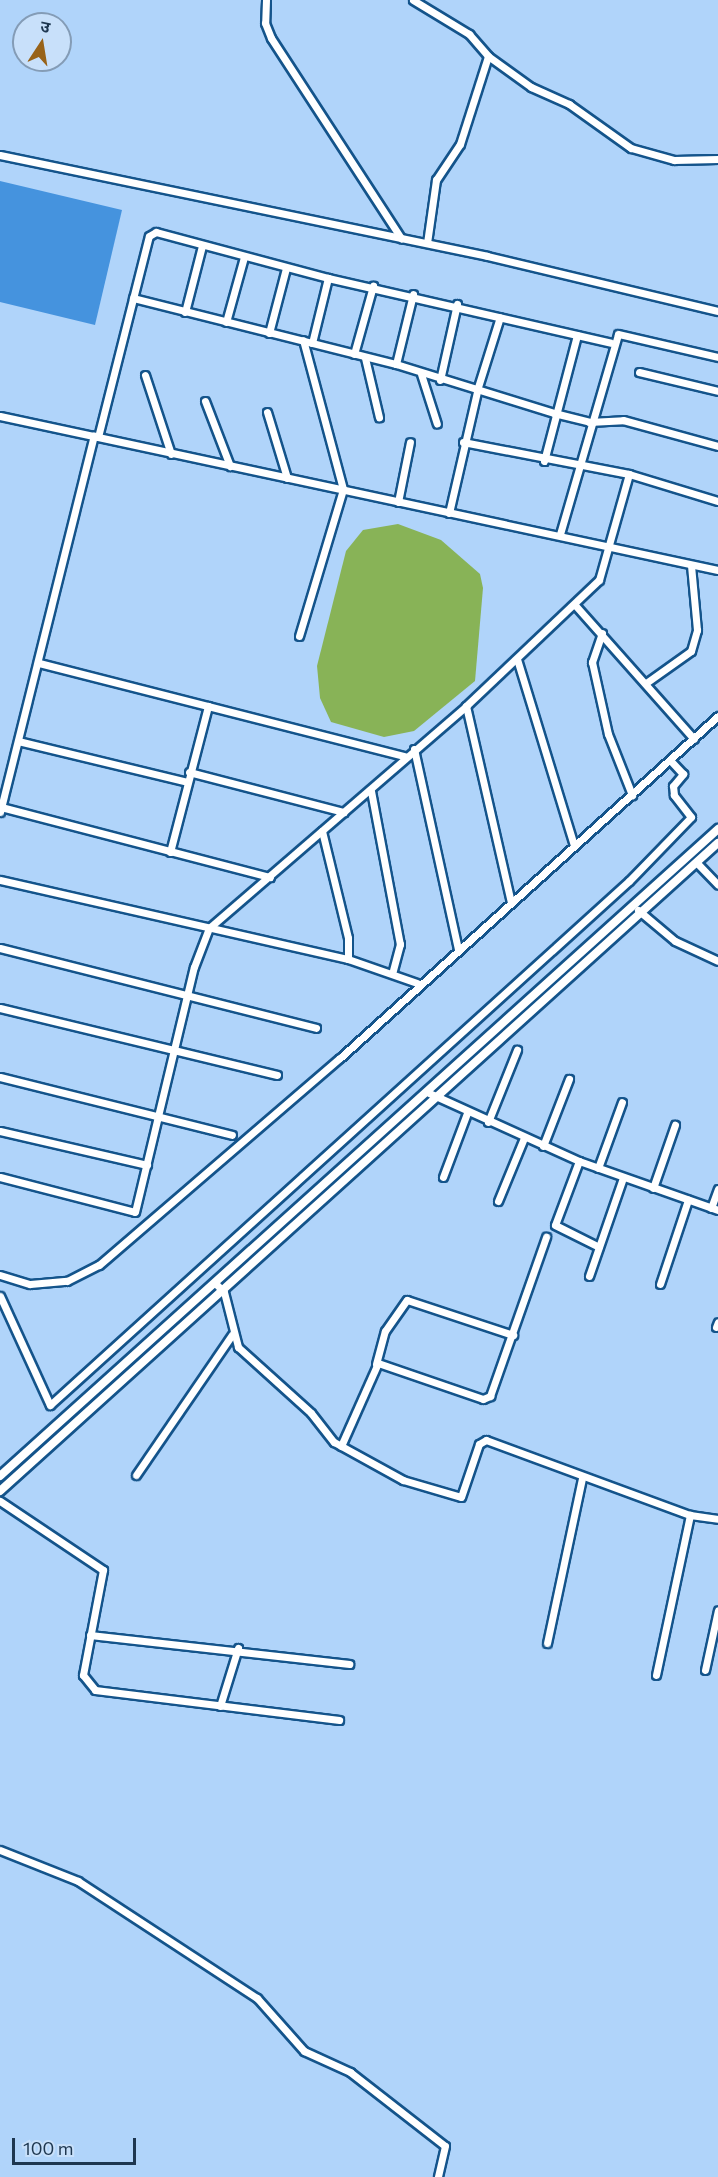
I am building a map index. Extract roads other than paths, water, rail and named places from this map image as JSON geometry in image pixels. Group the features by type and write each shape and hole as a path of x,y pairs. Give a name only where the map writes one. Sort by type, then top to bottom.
{"street":[{"path":"266,0 271,38 401,238"},
{"path":"412,0 469,34 488,56 649,156 718,159"},
{"path":"426,8 430,0"},
{"path":"426,243 436,180 460,144 488,56"},
{"path":"0,155 426,243 718,311"},
{"path":"270,878 1,810 96,437 152,233 286,268 458,304 500,317 611,343"},
{"path":"185,312 202,246"},
{"path":"226,322 244,257"},
{"path":"269,333 286,268"},
{"path":"312,343 328,278"},
{"path":"354,354 373,286"},
{"path":"396,364 413,294"},
{"path":"133,298 396,364 440,380 478,387 554,413 590,422 623,420 718,446"},
{"path":"440,380 458,304"},
{"path":"449,513 463,442 500,317"},
{"path":"560,534 611,343 618,334 718,357"},
{"path":"544,461 554,413 577,335"},
{"path":"300,636 343,489 303,340"},
{"path":"365,358 379,417"},
{"path":"639,372 718,391"},
{"path":"421,374 437,424"},
{"path":"145,375 171,453"},
{"path":"205,401 230,466"},
{"path":"267,412 286,478"},
{"path":"0,416 449,513 560,534 718,570"},
{"path":"398,502 410,442"},
{"path":"463,442 544,461 628,474 718,501"},
{"path":"0,1177 135,1212 174,1052 209,928 371,790 404,756 466,706 599,580 612,547 628,474"},
{"path":"646,683 691,651 698,630 691,565"},
{"path":"575,605 694,739"},
{"path":"602,633 592,662 608,734 632,795"},
{"path":"518,659 574,846"},
{"path":"39,663 404,756"},
{"path":"170,852 208,706"},
{"path":"466,706 511,902"},
{"path":"0,1275 30,1284 67,1281 99,1265 340,1058 417,983 632,795 718,716"},
{"path":"18,741 187,782"},
{"path":"414,749 458,948"},
{"path":"0,1296 50,1405 595,912 691,817 674,795 673,786 683,774 670,760"},
{"path":"189,772 344,812"},
{"path":"371,790 400,944 393,971"},
{"path":"0,1476 429,1093 718,829"},
{"path":"322,831 348,938 348,959"},
{"path":"0,1491 437,1100 718,843"},
{"path":"697,862 718,885"},
{"path":"0,880 348,959 393,971 417,983"},
{"path":"634,906 675,941 718,961"},
{"path":"0,948 316,1028"},
{"path":"0,1008 174,1052 277,1075"},
{"path":"488,1122 517,1050"},
{"path":"0,1078 232,1135"},
{"path":"543,1146 568,1079"},
{"path":"429,1093 437,1100 579,1161 715,1209 718,1189"},
{"path":"598,1168 622,1102"},
{"path":"443,1177 467,1113"},
{"path":"653,1188 675,1125"},
{"path":"0,1131 147,1165"},
{"path":"498,1202 524,1138"},
{"path":"579,1161 555,1225 599,1247"},
{"path":"589,1276 623,1178"},
{"path":"660,1284 688,1200"},
{"path":"376,1364 483,1399 490,1396 546,1237"},
{"path":"216,1284 224,1292 232,1335 254,1364 341,1446 403,1480 460,1497 479,1444 486,1440 582,1478 690,1515 718,1519"},
{"path":"341,1446 376,1364 385,1331 407,1300 513,1335"},
{"path":"136,1475 232,1335"},
{"path":"547,1643 582,1478"},
{"path":"0,1501 99,1564 103,1570 83,1675 95,1690 339,1720"},
{"path":"657,1675 690,1515"},
{"path":"705,1670 718,1610"},
{"path":"90,1635 238,1648 350,1664"},
{"path":"220,1706 238,1648"},
{"path":"0,1850 78,1881 256,1998 304,2051 350,2072 446,2146 438,2177"}],"water":[{"path":"0,181 122,210 95,325 0,302"}]}
